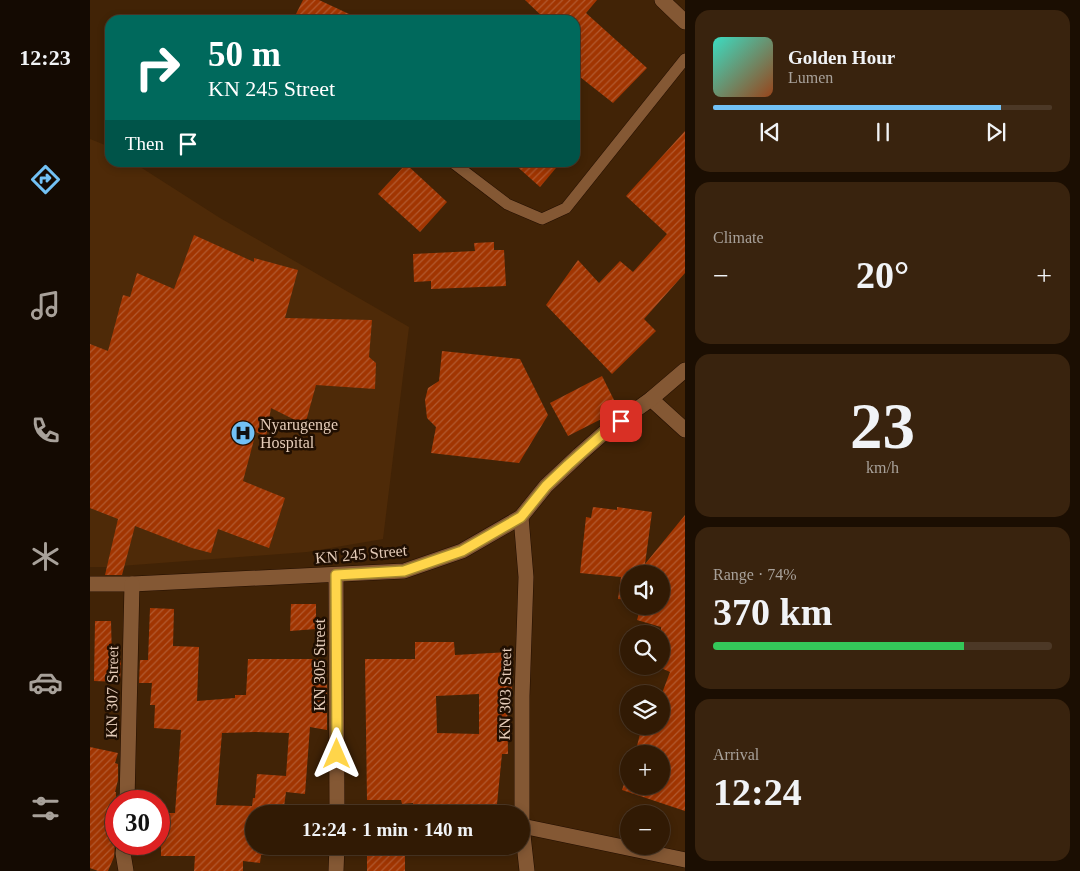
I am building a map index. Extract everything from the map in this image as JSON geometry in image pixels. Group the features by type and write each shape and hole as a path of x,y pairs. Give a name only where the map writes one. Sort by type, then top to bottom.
{"street":[{"path":"662,0 685,22"},
{"name":"KN 245 Street","path":"90,584 132,584 404,571 462,551 521,517 546,486 579,455 605,432 651,399 685,370"},
{"path":"651,399 685,430"},
{"name":"KN 303 Street","path":"521,517 526,577 522,696 522,805"},
{"name":"KN 305 Street","path":"336,575 337,805"},
{"name":"KN 307 Street","path":"127,790 132,584"},
{"path":"530,828 685,860"},
{"path":"123,855 126,871"},
{"path":"336,871 337,855"},
{"name":"KN 303 Street","path":"525,855 527,871"}],"lane":[{"path":"459,167 507,204 542,219 566,208 685,59"}],"shaded area":[{"name":"Nyarugenge Hospital","path":"90,139 105,145 105,167 140,167 220,218 409,327 383,539 307,552 90,567"}],"building":[{"path":"303,0 319,0 351,15 296,15"},
{"path":"525,0 597,0 586,13 647,68 613,103 580,77 580,15 541,15"},
{"path":"685,131 685,273 644,319 656,331 612,374 546,305 578,260 599,283 620,261 633,272 667,234 626,196"},
{"path":"403,167 409,167 447,202 420,232 378,194"},
{"path":"518,167 557,167 540,187"},
{"path":"194,235 254,262 254,258 298,270 285,318 372,320 369,357 376,363 375,389 316,385 305,425 271,408 266,437 256,432 243,481 285,498 269,548 218,529 211,553 192,548 135,526 122,575 105,575 118,519 90,508 90,344 108,351 123,295 130,297 137,273 174,289"},
{"path":"494,242 494,250 504,250 506,286 431,289 431,281 414,282 413,254 475,251 474,243"},
{"path":"442,351 520,359 548,415 519,463 431,453 436,427 427,418 425,400 428,388 439,381"},
{"path":"602,376 619,410 568,436 550,403"},
{"path":"593,507 617,510 617,507 652,512 645,564 685,515 685,811 637,795 670,795 670,745 637,745 640,735 670,735 670,685 665,685 670,675 670,625 654,625 637,620 638,615 670,615 670,565 620,565 620,577 580,573 586,517 591,518"},
{"path":"291,604 316,604 316,629 290,631"},
{"path":"150,608 174,609 173,646 199,647 197,701 235,698 235,695 246,695 248,659 323,659 323,678 327,678 327,730 310,727 305,794 286,792 284,805 252,805 253,798 255,798 257,774 286,776 289,733 222,733 216,805 245,806 245,855 261,855 260,863 243,861 243,871 194,871 195,856 161,856 170,855 170,813 175,813 181,730 154,728 155,705 150,705 152,683 139,683 140,660 148,660"},
{"path":"95,621 111,621 112,659 121,660 120,682 94,681"},
{"path":"415,642 454,642 455,655 510,652 512,692 507,692 508,754 502,754 497,805 413,805 413,803 402,804 401,800 367,800 365,659 415,659","holes":["479,694 479,734 437,733 436,696"]},
{"path":"90,747 118,753 115,763 118,764 118,780 116,790 105,790 105,855 114,855 114,857 108,871 98,871 90,868"},
{"path":"367,855 405,855 405,871 367,871"}],"place":[{"name":"Nyarugenge Hospital","path":"243,433"}],"route":[{"path":"337,754 336,575 404,571 462,551 521,517 546,486 605,432 621,421"}]}
